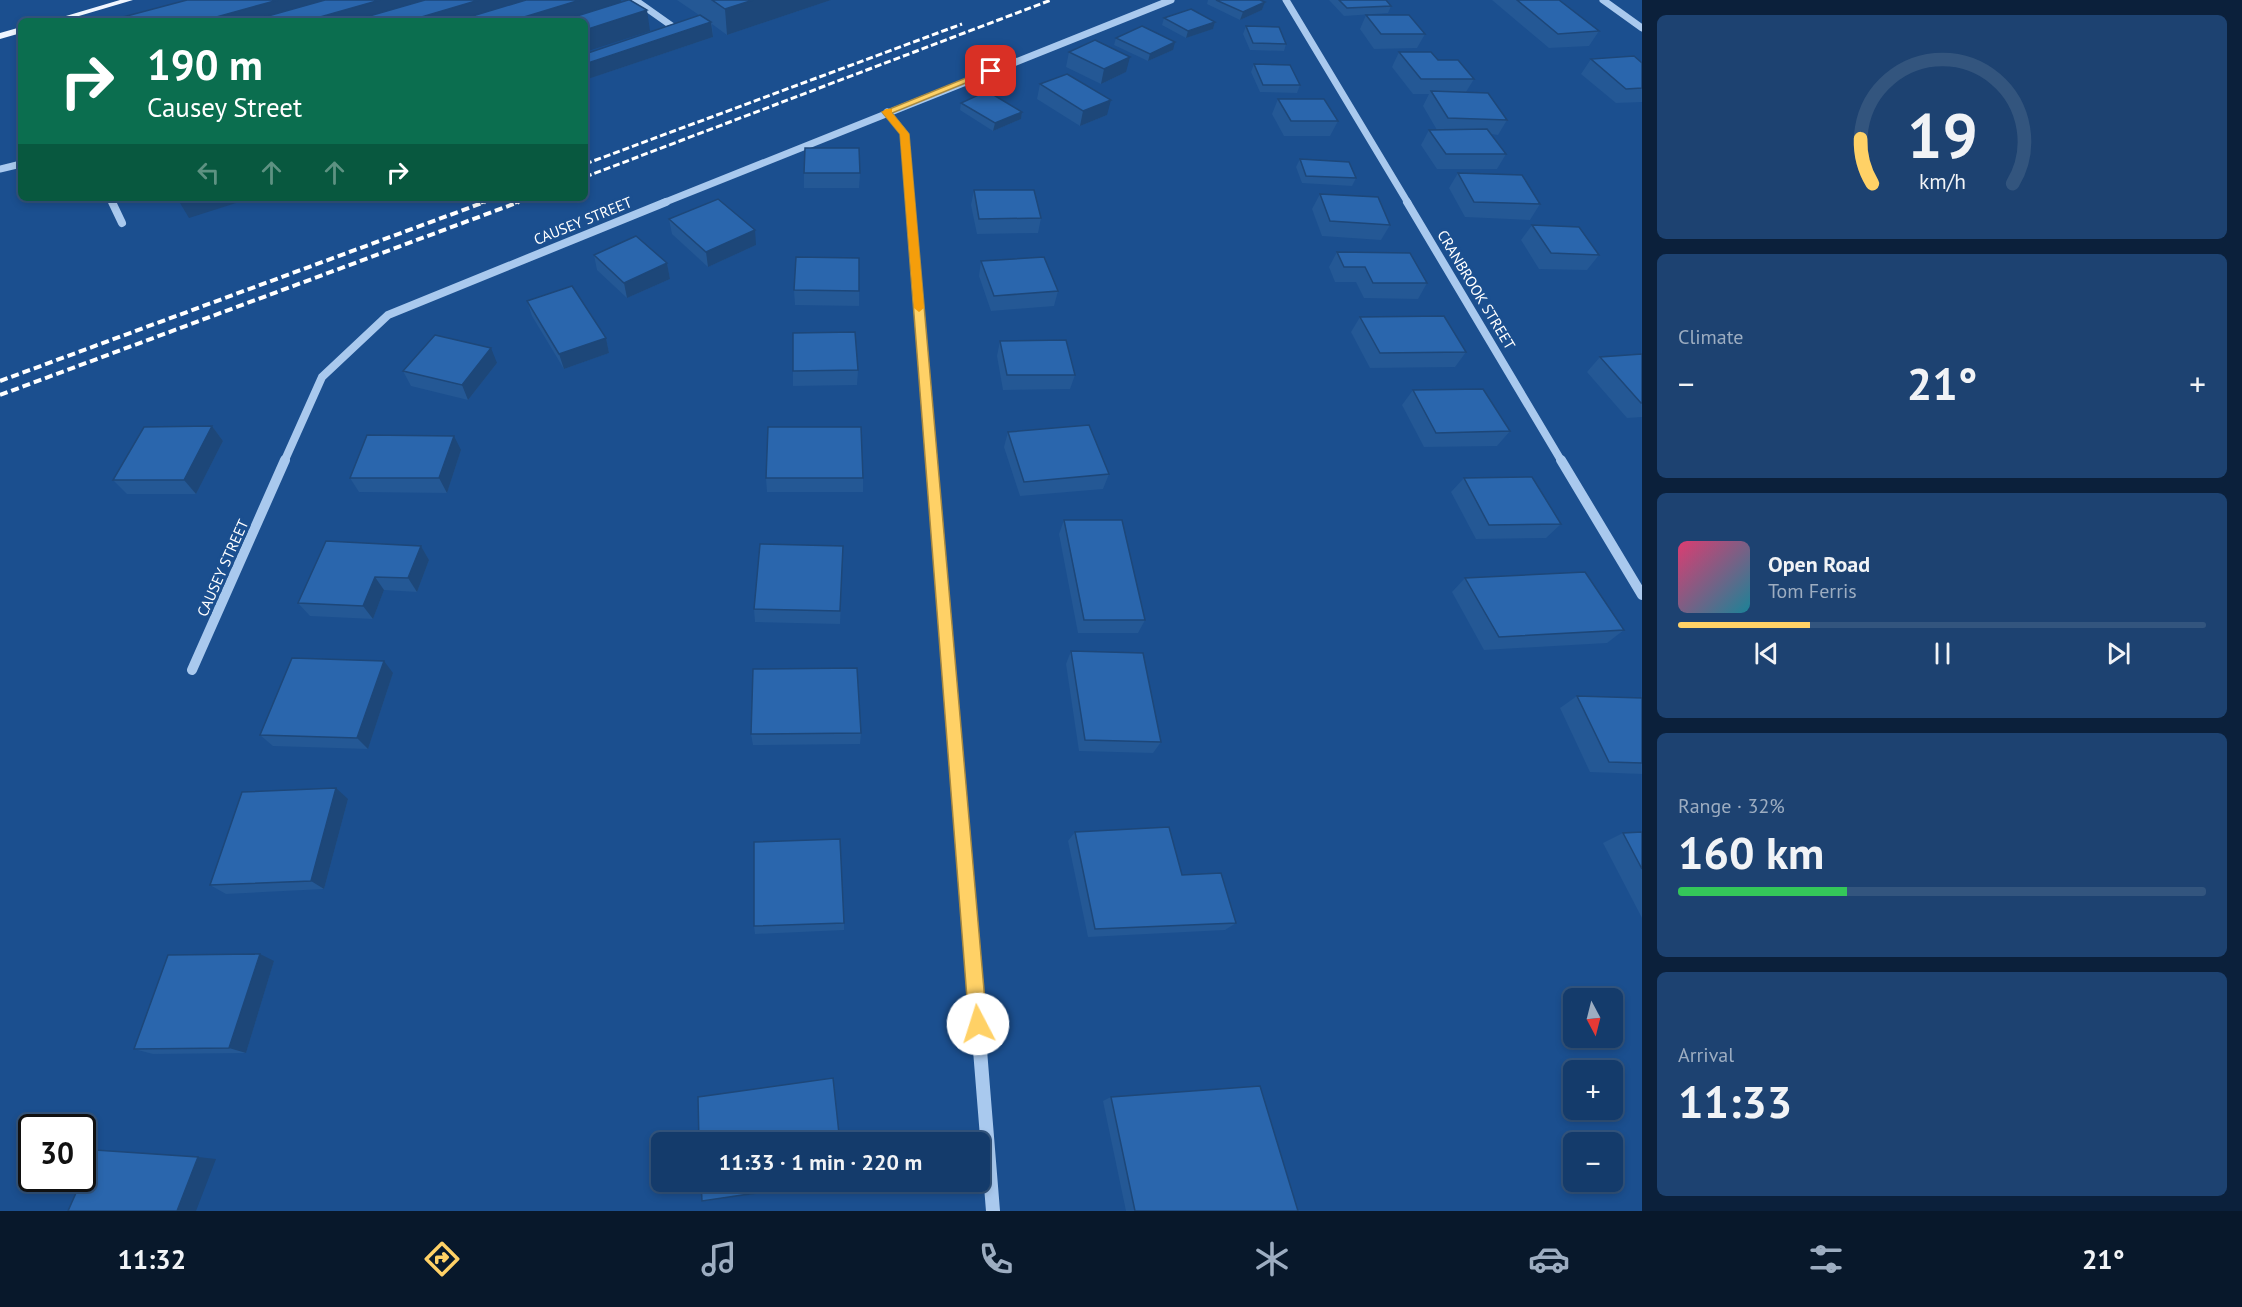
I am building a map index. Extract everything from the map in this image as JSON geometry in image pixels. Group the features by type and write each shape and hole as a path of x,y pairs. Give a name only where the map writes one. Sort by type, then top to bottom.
{"main road":[{"path":"64,18 129,0"},
{"path":"0,36 18,31"}],"street":[{"path":"636,0 679,31 668,34"},
{"name":"CAUSEY STREET","path":"192,670 322,377 388,315 886,112 1171,0"},
{"name":"CRANBROOK STREET","path":"1286,0 1642,595"},
{"path":"1604,0 1642,28"},
{"path":"886,112 905,134 993,1211"},
{"path":"0,169 18,165"},
{"path":"111,201 122,223"}],"building":[{"path":"187,0 278,0 213,18 119,18"},
{"path":"325,0 380,0 317,18 261,18"},
{"path":"425,0 479,0 418,18 362,18"},
{"path":"526,0 580,0 521,18 466,18"},
{"path":"628,0 647,10 588,29 588,18 571,18"},
{"path":"712,0 753,0 725,9"},
{"path":"1216,0 1260,0 1265,2 1243,12"},
{"path":"1339,0 1386,0 1391,6 1347,8"},
{"path":"1517,0 1559,0 1599,31 1558,34"},
{"path":"1191,9 1215,22 1188,31 1164,18"},
{"path":"700,15 711,22 588,63 588,53"},
{"path":"1366,15 1409,15 1425,34 1381,34"},
{"path":"1142,26 1175,42 1150,54 1116,38"},
{"path":"1246,26 1279,27 1286,44 1253,43"},
{"path":"1095,40 1130,57 1104,69 1069,52"},
{"path":"1399,52 1431,52 1438,60 1458,60 1474,79 1421,79"},
{"path":"1634,56 1642,63 1642,88 1626,89 1591,59"},
{"path":"1254,64 1290,65 1300,85 1263,85"},
{"path":"1067,74 1111,100 1083,111 1040,84"},
{"path":"987,91 1022,112 995,123 961,103"},
{"path":"1431,91 1488,93 1507,120 1448,118"},
{"path":"1278,99 1324,99 1338,121 1291,121"},
{"path":"1487,129 1506,154 1446,154 1429,130"},
{"path":"805,148 859,148 860,173 804,173"},
{"path":"1300,159 1349,162 1356,178 1306,176"},
{"path":"1458,173 1522,175 1540,204 1474,202"},
{"path":"974,190 1034,190 1041,218 979,219"},
{"path":"1320,194 1378,197 1390,225 1330,221"},
{"path":"718,199 755,230 706,252 669,219"},
{"path":"1532,225 1579,227 1599,255 1551,253"},
{"path":"636,236 667,263 624,283 594,255"},
{"path":"1337,252 1410,253 1427,283 1373,283 1365,267 1344,267"},
{"path":"796,257 859,258 859,291 794,290"},
{"path":"1044,257 1058,291 994,296 981,261"},
{"path":"572,286 606,338 559,354 527,301"},
{"path":"1444,316 1466,352 1380,353 1360,317"},
{"path":"855,332 858,370 793,371 793,333"},
{"path":"435,335 491,348 462,385 403,371"},
{"path":"1066,340 1075,375 1007,375 1000,341"},
{"path":"1642,354 1642,403 1641,403 1600,357"},
{"path":"1483,389 1510,431 1436,433 1413,390"},
{"path":"1089,425 1109,474 1024,482 1008,432"},
{"path":"212,426 184,480 113,480 144,427"},
{"path":"768,427 861,427 863,478 766,478"},
{"path":"367,435 454,436 439,478 350,478"},
{"path":"1532,477 1561,524 1489,525 1464,478"},
{"path":"1064,520 1122,520 1145,620 1084,620"},
{"path":"326,541 421,546 408,578 375,577 363,606 298,603"},
{"path":"760,544 843,546 840,611 754,609"},
{"path":"1585,572 1624,630 1499,637 1465,578"},
{"path":"1071,651 1143,653 1161,742 1085,740"},
{"path":"292,658 384,661 357,738 260,735"},
{"path":"857,668 861,733 751,734 753,669"},
{"path":"1577,696 1642,698 1642,763 1609,762"},
{"path":"336,788 311,881 210,885 242,792"},
{"path":"1169,827 1182,875 1221,873 1236,923 1095,929 1075,832"},
{"path":"1642,832 1642,869 1623,833"},
{"path":"840,839 844,923 754,926 754,842"},
{"path":"260,954 229,1048 134,1049 168,955"},
{"path":"833,1078 839,1132 699,1132 698,1097"},
{"path":"1260,1086 1298,1211 1135,1211 1111,1097"},
{"path":"96,1150 198,1157 177,1211 68,1211 76,1192 96,1192"},
{"path":"702,1192 763,1192 702,1201"}],"railway":[{"path":"588,176 1051,0"},
{"path":"588,163 962,24"},
{"path":"481,203 487,201"},
{"path":"515,203 521,201"},
{"path":"0,381 485,202"},
{"path":"0,395 519,202"}],"slow traffic":[{"path":"889,111 886,112 905,134 919,308"}],"route":[{"path":"978,1024 905,134 886,112 991,71"}]}
